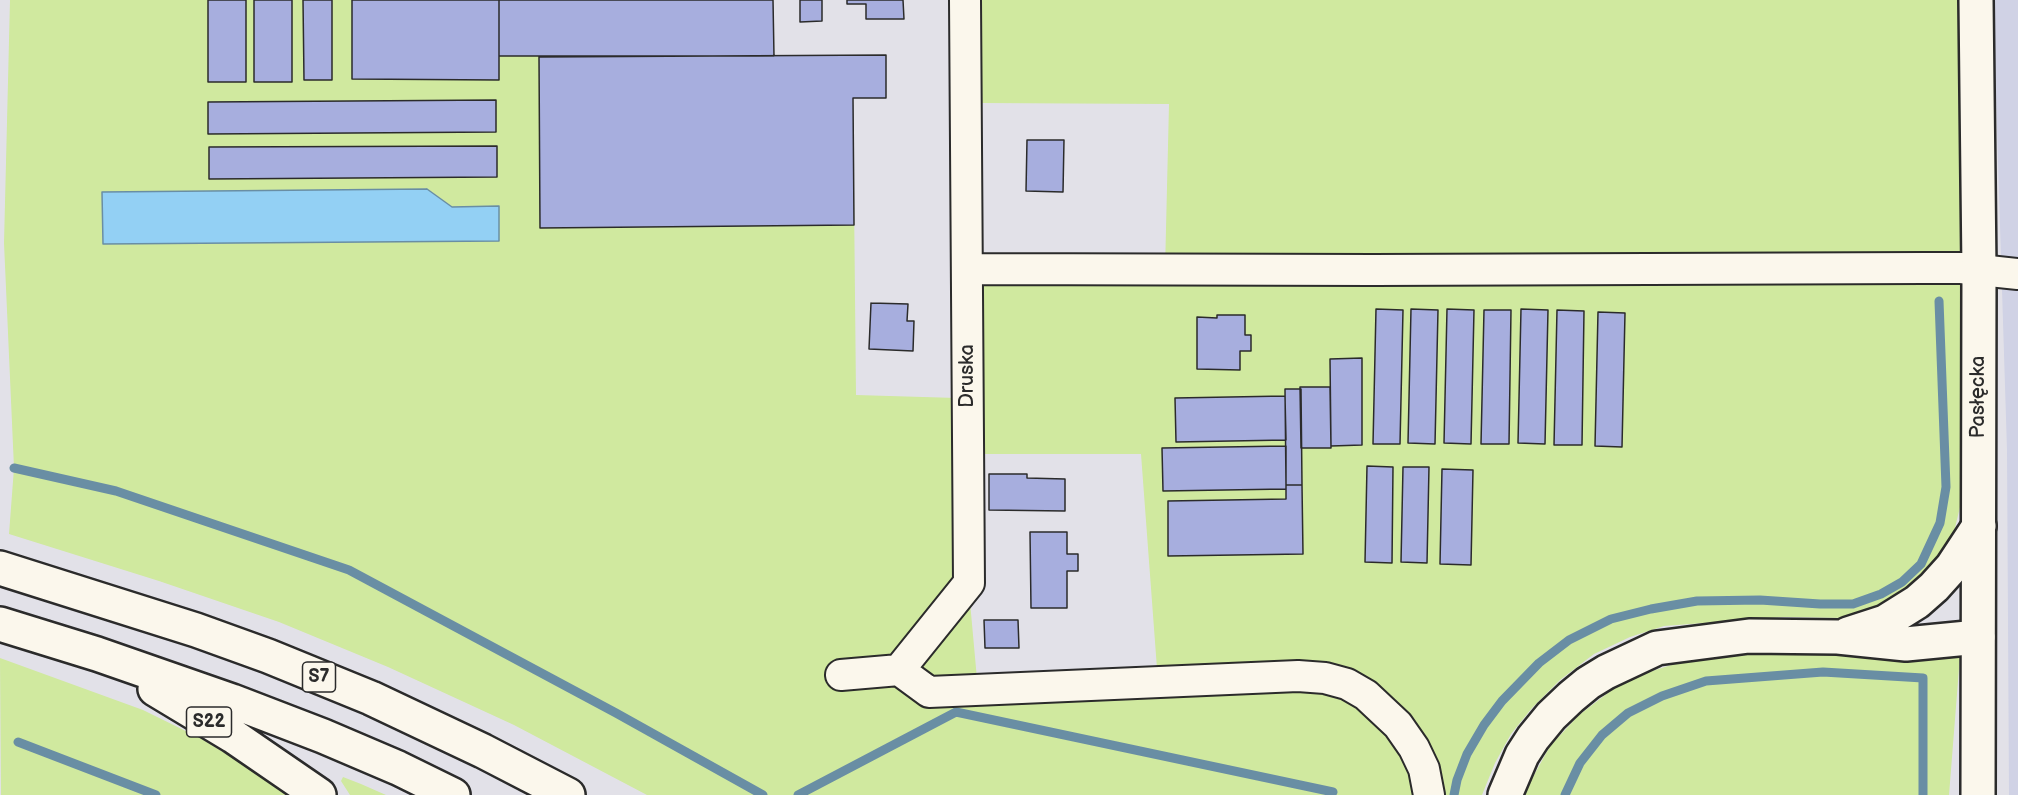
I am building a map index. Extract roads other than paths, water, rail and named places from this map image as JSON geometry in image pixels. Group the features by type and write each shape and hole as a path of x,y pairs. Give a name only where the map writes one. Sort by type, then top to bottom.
{"main road":[{"name":"Pasłęcka","path":"1976,0 1979,270 1978,795"},
{"path":"1838,637 1885,622 1917,602 1952,567 1979,526"},
{"name":"S7","path":"0,568 196,630 279,661 370,698 483,751 568,795"},
{"path":"0,624 97,654 232,701 323,736 398,768 453,795"},
{"path":"1505,795 1522,755 1551,716 1588,683 1624,662 1657,648 1749,636 1838,637 1906,644 1978,638"},
{"name":"S22","path":"97,654 233,736 319,795"}],"street":[{"name":"Druska","path":"899,670 969,583 965,0"},
{"path":"967,269 1933,268 2018,274"},
{"path":"841,675 899,670 930,692 1298,676 1325,678 1347,684 1366,695 1398,725 1414,748 1424,769 1429,795"}],"water":[{"path":"427,189 452,207 499,206 499,241 103,244 102,192"}],"waterway":[{"path":"1454,795 1467,754 1502,701 1539,663 1569,640 1611,619 1697,601 1760,600 1853,604 1881,594 1902,582 1921,564 1940,523 1946,487 1939,301"},
{"path":"14,468 116,491 349,570 616,713 763,795"},
{"path":"1565,795 1580,763 1602,735 1628,713 1662,696 1706,681 1823,672 1923,678 1923,795"},
{"path":"798,795 956,712 1333,792"},
{"path":"18,742 156,795"}]}
